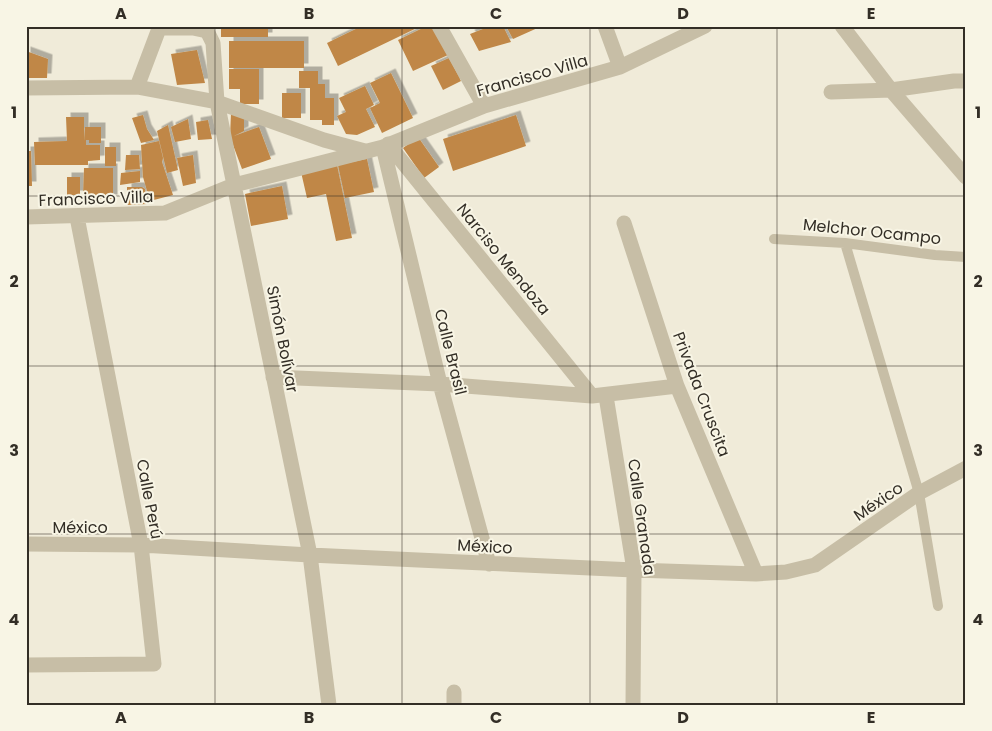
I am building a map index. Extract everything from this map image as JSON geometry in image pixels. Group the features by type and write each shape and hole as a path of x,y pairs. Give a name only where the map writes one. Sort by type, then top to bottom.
{"street":[{"path":"439,26 484,106"},
{"path":"605,26 620,67"},
{"name":"Francisco Villa","path":"26,217 165,213 234,185 386,146 484,106 620,67 705,26"},
{"path":"842,26 891,90 964,172"},
{"path":"137,87 160,27"},
{"name":"Simón Bolívar","path":"160,27 193,28 207,31 214,43 217,102 310,555 329,705"},
{"path":"831,92 891,90 966,81"},
{"name":"Francisco Villa","path":"26,88 137,87 217,102 324,140 366,151"},
{"name":"Calle Brasil","path":"386,146 440,384 489,564"},
{"name":"Narciso Mendoza","path":"386,146 599,396"},
{"name":"Calle Perú","path":"26,666 154,664 141,545 77,216"},
{"name":"Privada Cruscita","path":"624,223 677,386 756,574"},
{"path":"272,377 440,384 599,396 677,386"},
{"name":"Calle Granada","path":"599,396 634,570 633,705"},
{"name":"México","path":"26,544 141,545 634,570 756,574 786,572 815,565 920,493 966,468"}],"lane":[{"name":"Melchor Ocampo","path":"774,240 845,243 935,256 966,257"},
{"name":"México","path":"845,243 920,493 938,606"}],"building":[{"path":"221,26 268,26 268,37 221,37"},
{"path":"362,26 421,26 338,66 327,43"},
{"path":"427,26 434,26 448,55 413,71 398,40"},
{"path":"483,26 503,26 511,42 479,51 470,34 483,29"},
{"path":"506,26 542,26 513,39"},
{"path":"229,41 304,41 304,68 229,68"},
{"path":"197,50 205,83 177,85 171,54"},
{"path":"26,51 48,59 47,78 26,78"},
{"path":"449,58 461,81 443,90 431,66"},
{"path":"229,69 259,69 259,104 240,104 240,89 229,89"},
{"path":"299,71 318,71 318,84 325,84 325,98 334,98 334,125 322,125 322,120 310,120 310,88 299,88"},
{"path":"391,73 413,118 382,133 370,108 380,103 370,83"},
{"path":"365,86 374,105 366,109 375,127 357,135 346,134 337,116 346,112 339,98"},
{"path":"282,93 301,93 301,118 282,118"},
{"path":"231,113 244,114 244,131 234,136 259,127 271,159 242,169 230,137"},
{"path":"143,115 147,129 154,140 141,143 132,118"},
{"path":"516,115 526,146 453,171 443,139"},
{"path":"66,117 84,117 84,141 85,127 101,127 101,143 89,143 89,140 86,140 86,145 100,145 100,160 88,161 88,165 35,165 34,142 67,141"},
{"path":"188,119 191,139 175,142 171,127"},
{"path":"208,120 212,139 198,140 196,122"},
{"path":"168,125 178,170 167,173 157,131"},
{"path":"418,137 439,167 424,178 403,148"},
{"path":"159,141 163,158 162,162 173,195 150,201 143,177 141,145"},
{"path":"105,147 116,147 116,166 105,166"},
{"path":"26,151 31,151 32,186 26,186"},
{"path":"126,155 139,155 140,169 125,170"},
{"path":"193,155 196,183 183,186 177,158"},
{"path":"367,159 374,192 345,198 338,165"},
{"path":"337,165 352,238 336,241 326,194 307,198 301,172"},
{"path":"84,168 113,168 113,199 83,198"},
{"path":"140,171 140,182 120,185 121,173"},
{"path":"67,177 80,177 80,195 67,195"},
{"path":"282,186 288,219 251,226 245,194"},
{"path":"127,187 142,187 145,189 147,204 127,205"}]}
